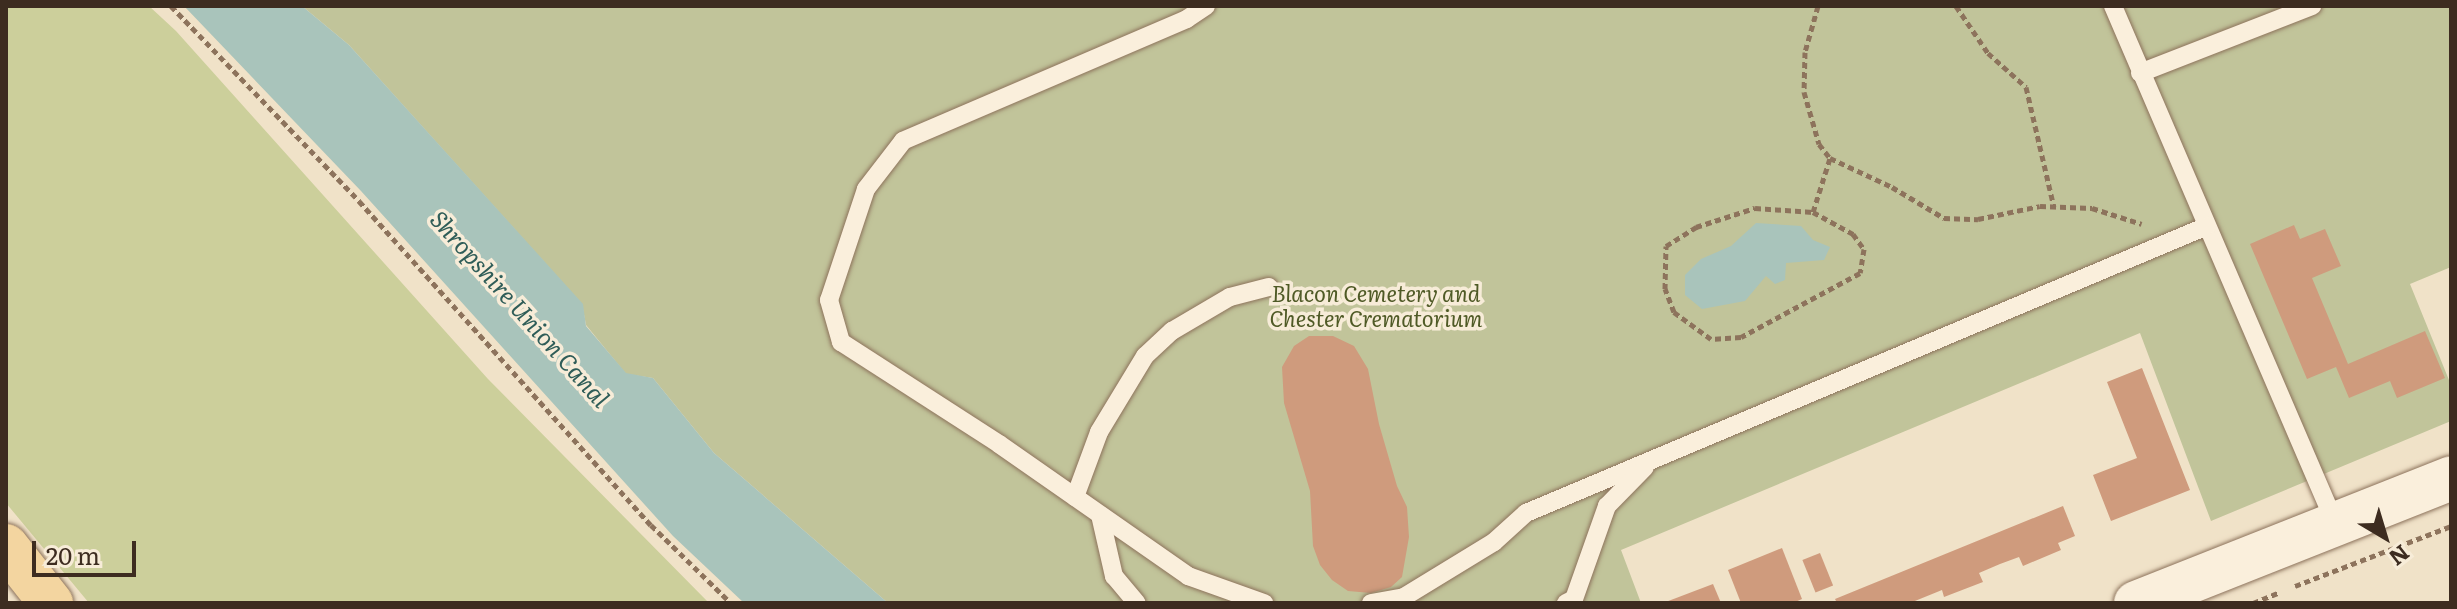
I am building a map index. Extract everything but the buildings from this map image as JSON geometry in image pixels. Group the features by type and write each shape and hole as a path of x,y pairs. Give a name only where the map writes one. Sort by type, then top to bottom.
{"main road":[{"path":"6,546 51,603"}],"street":[{"path":"2136,603 2451,478"}],"lane":[{"path":"1206,6 1187,19 903,141 866,189 829,300 841,342 1188,576 1264,603"},
{"path":"2113,6 2335,523"},
{"path":"2140,73 2312,6"},
{"path":"1371,603 1404,597 1494,542 1526,513 2207,226"},
{"path":"1075,497 1099,432 1145,356 1172,331 1230,297 1269,287"},
{"path":"1566,603 1574,599 1607,506 1653,460"},
{"path":"1100,515 1114,576 1137,603"}],"path":[{"path":"171,6 359,201 651,525 731,603"},
{"path":"1818,6 1805,52 1804,92 1819,144 1830,158 1892,187 1944,218 1978,219 2040,206 2092,208 2138,220 2163,244"},
{"path":"1956,6 1988,53 2026,87 2054,207"},
{"path":"1813,212 1830,158"},
{"path":"1755,208 1813,212 1853,234 1864,249 1860,273 1741,337 1711,339 1674,312 1665,289 1666,246 1696,227 1755,208"},
{"path":"2253,603 2451,526"}],"green space":[{"path":"6,6 149,6 176,31 488,379 709,603 89,603 6,503"},
{"name":"Blacon Cemetery and Chester Crematorium","path":"302,6 2451,6 2451,267 2410,284 2451,385 2451,421 2211,521 2140,333 1621,550 1641,603 888,603 714,453 653,378 626,374 586,325 582,304 349,45"}],"water":[{"name":"Shropshire Union Canal","path":"184,6 302,6 349,45 583,304 586,326 626,373 653,378 714,453 888,603 744,603 673,536 361,191"},
{"path":"1756,223 1801,226 1813,240 1830,247 1824,260 1786,263 1785,280 1775,284 1766,276 1745,301 1702,309 1685,295 1685,275 1701,259 1731,246"}]}
